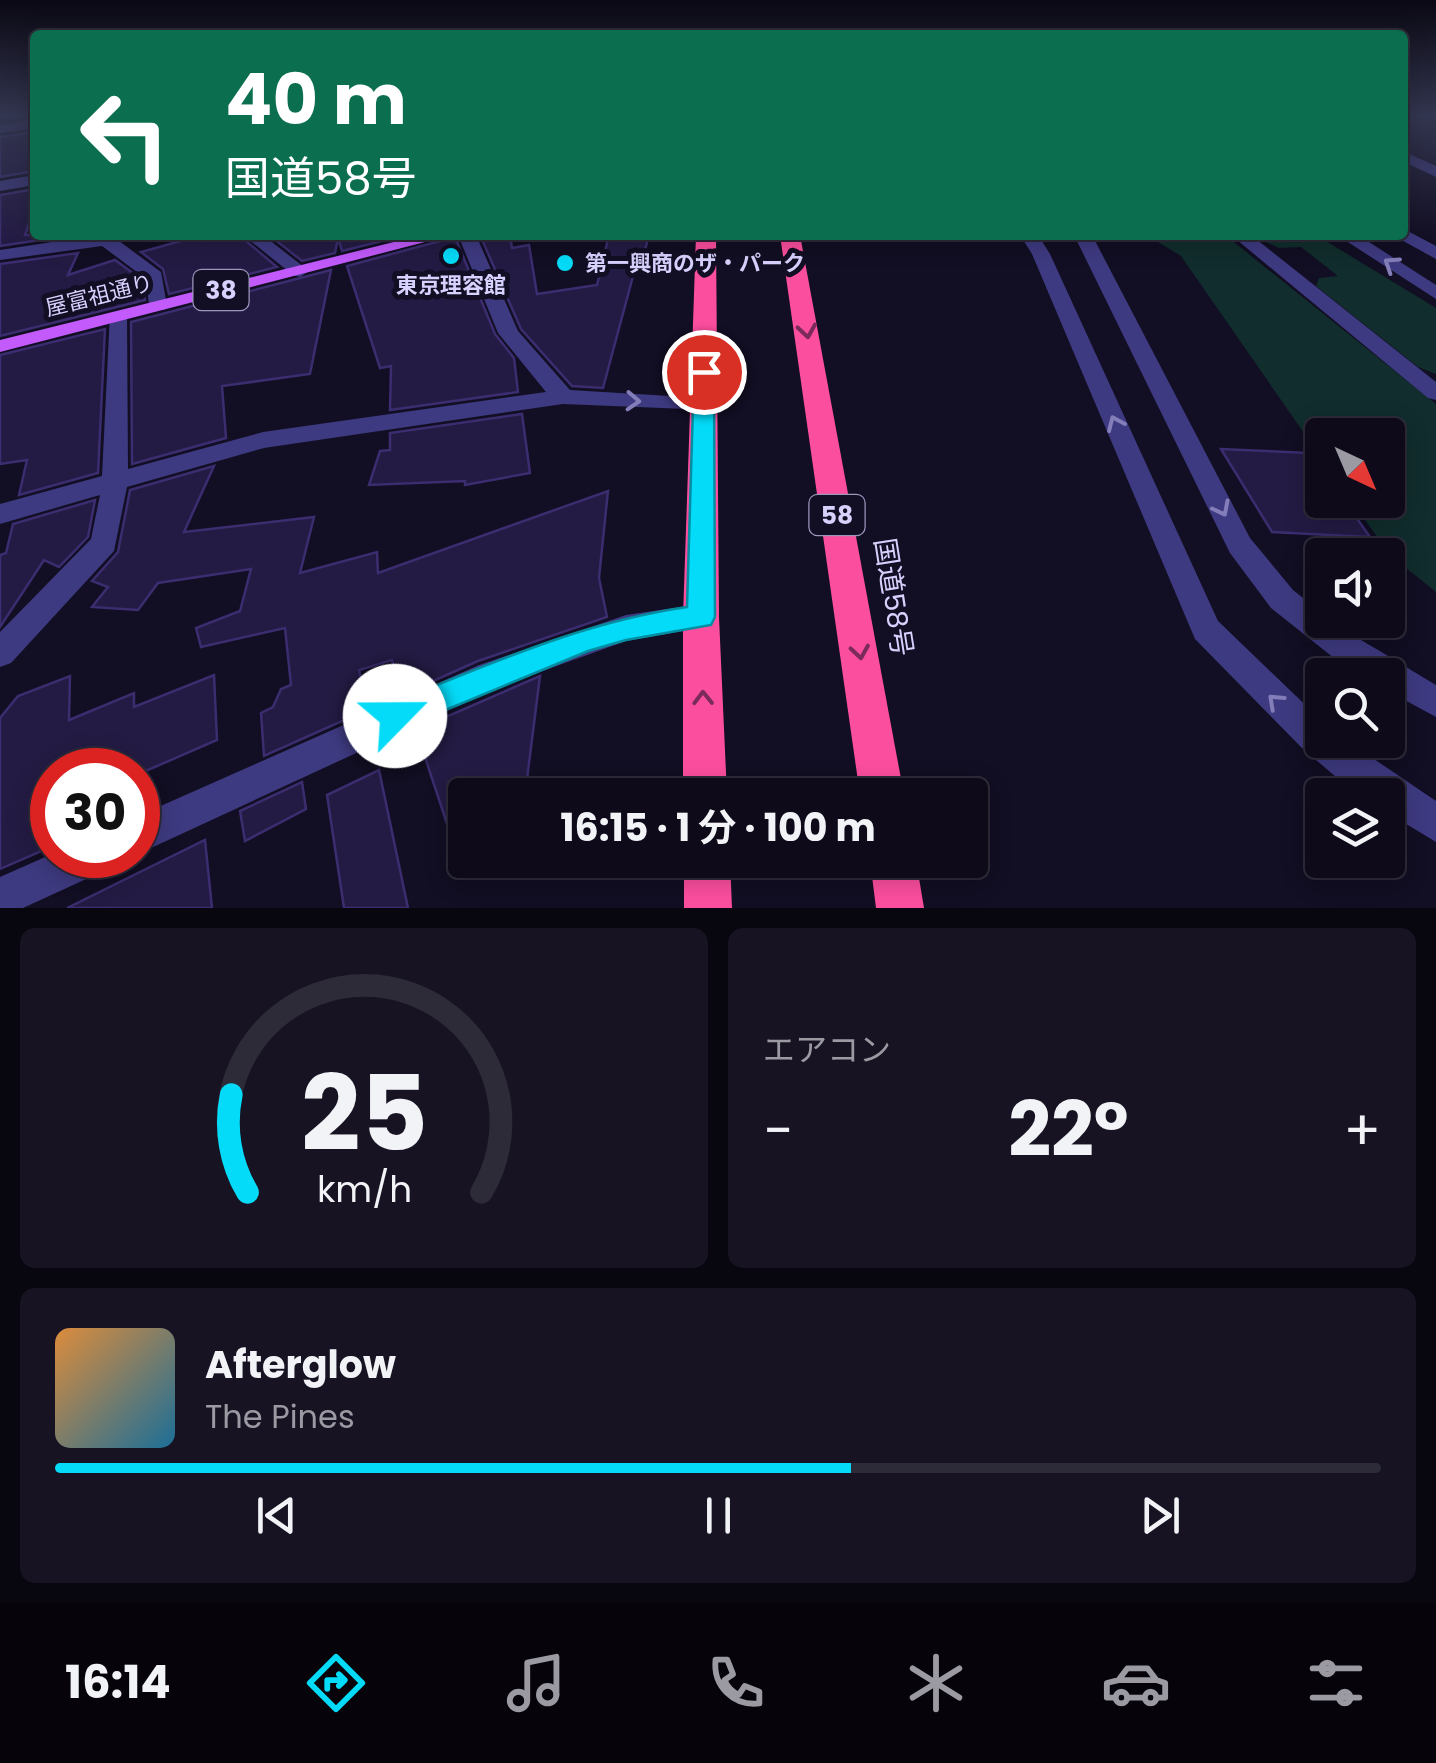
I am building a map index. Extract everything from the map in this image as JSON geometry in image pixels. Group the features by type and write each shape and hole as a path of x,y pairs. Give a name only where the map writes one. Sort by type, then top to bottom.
{"highway":[{"path":"705,778 701,617 706,240"},
{"name":"国道58号","path":"791,240 879,778"},
{"path":"707,878 708,908"},
{"path":"895,878 900,908"}],"main road":[{"name":"屋富祖通り","path":"0,346 423,240"}],"street":[{"path":"1408,158 1436,172"},
{"path":"0,186 30,181"},
{"path":"1408,237 1436,254"},
{"path":"0,255 94,240"},
{"path":"109,240 154,276 157,306"},
{"path":"259,240 300,271"},
{"path":"470,240 508,333 563,398"},
{"path":"1032,240 1042,254 1206,630 1313,736 1436,823"},
{"path":"1086,240 1240,545 1282,599 1355,656 1436,702"},
{"path":"1246,240 1434,389"},
{"path":"1354,240 1436,293"},
{"path":"0,652 104,543 116,484 117,316"},
{"path":"0,514 264,440 563,398 703,404"},
{"path":"160,825 491,675 626,628 701,617"},
{"path":"0,898 44,878"}],"green space":[{"path":"1155,240 1231,240 1436,404 1436,592 1405,567 1405,538 1378,538 1364,518 1405,518 1405,418 1305,418 1305,435 1181,256"},
{"path":"1262,240 1324,240 1436,308 1436,374 1418,367 1316,286 1319,278 1338,276 1301,247 1279,248"}],"building":[{"path":"0,157 30,157 30,172 0,177"},
{"path":"30,190 30,220 25,235 30,235 30,240 40,240 0,246 0,195"},
{"path":"184,240 245,240 277,267 169,294 163,269 141,252"},
{"path":"275,240 338,240 335,253 302,261"},
{"path":"339,240 386,240 342,251"},
{"path":"456,240 495,334 514,358 518,392 390,410 391,366 380,368 347,266"},
{"path":"482,240 511,240 512,248 529,245 537,294 597,285 608,240 648,240 641,265 636,265 603,388 572,386 521,329"},
{"path":"78,253 68,275 115,260 142,280 145,300 0,336 0,264"},
{"path":"331,270 310,374 222,386 226,438 132,464 131,322"},
{"path":"105,329 98,473 19,495 27,460 0,464 0,355"},
{"path":"522,414 530,473 465,485 465,481 369,485 380,451 390,450 390,433"},
{"path":"1221,449 1305,453 1305,518 1357,518 1370,537 1272,532"},
{"path":"214,466 184,532 314,517 300,573 377,552 378,573 608,491 599,578 607,617 478,661 404,694 392,660 359,670 367,710 264,756 261,713 273,707 281,689 291,685 285,628 201,647 196,628 240,611 251,569 158,583 138,610 92,607 108,587 92,581 118,552 130,490"},
{"path":"95,500 88,537 59,567 44,560 0,627 0,555 6,553 13,524"},
{"path":"214,675 217,740 160,765 160,748 30,748 30,856 0,869 0,718 18,696 70,676 69,720 134,693 134,707"},
{"path":"540,676 527,778 448,778 448,827 416,730"},
{"path":"379,770 408,908 344,908 327,795"},
{"path":"302,782 306,809 245,841 240,811"},
{"path":"205,840 212,908 67,908 128,878 160,878 160,862"}],"place":[{"name":"東京理容館","path":"451,256"},
{"name":"第一興商のザ・パーク","path":"565,263"}],"route":[{"path":"395,716 583,641 626,628 701,617 704,372"}]}
